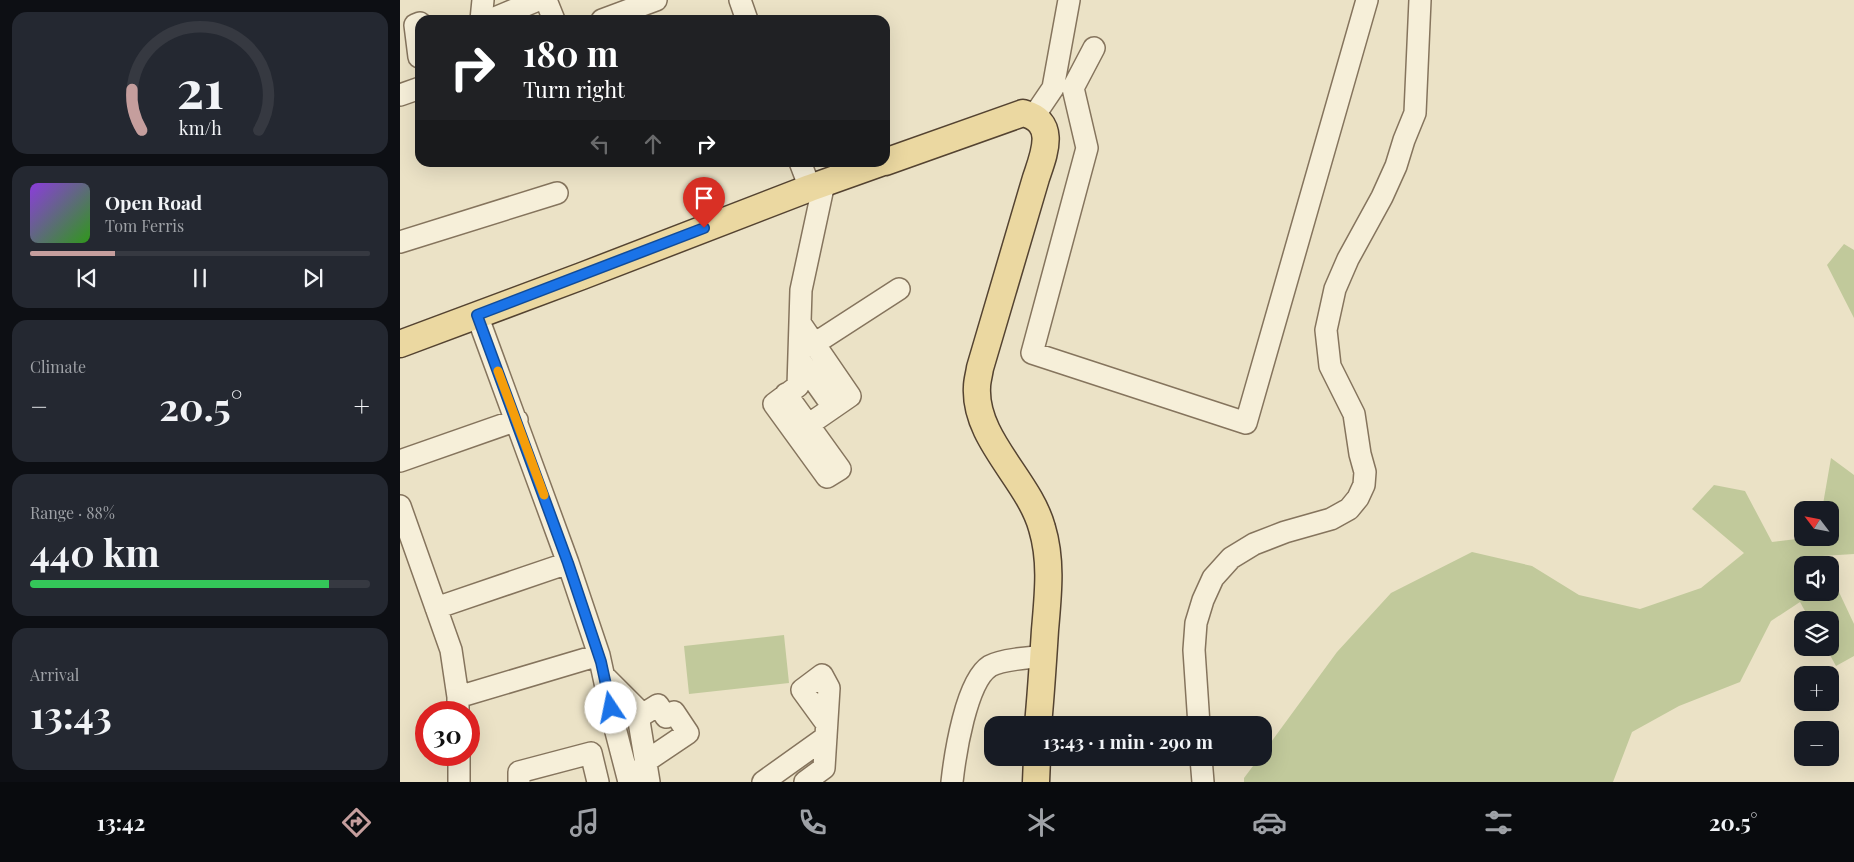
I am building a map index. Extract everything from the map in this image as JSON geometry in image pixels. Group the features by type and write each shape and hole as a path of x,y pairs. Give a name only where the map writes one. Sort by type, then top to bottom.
{"main road":[{"path":"890,160 1023,113 1034,116 1041,124 1046,137 1045,151 983,359 977,388 986,426 1032,503 1042,526 1048,554 1048,588 1039,716"},
{"path":"400,344 817,185 869,167"},
{"path":"1036,766 1036,782"}],"street":[{"path":"482,15 483,0"},
{"path":"502,0 537,2 549,15"},
{"path":"616,15 656,0"},
{"path":"740,0 745,15"},
{"path":"1034,116 1053,88 1068,0"},
{"path":"1094,48 1073,88 1087,148 1032,353 1246,423 1368,0"},
{"path":"1198,716 1194,650 1196,622 1212,578 1231,558 1254,544 1285,532 1330,519 1349,508 1358,498 1364,485 1365,472 1360,454 1354,414 1330,366 1326,330 1334,289 1382,197 1416,113 1420,0"},
{"path":"503,15 537,2"},
{"path":"415,25 415,58"},
{"path":"400,95 415,90"},
{"path":"798,359 840,469 827,477 774,404 792,390 798,359 801,290 817,185 804,167"},
{"path":"400,242 557,193"},
{"path":"814,344 899,289"},
{"path":"477,315 517,420 599,655 614,724 630,782"},
{"path":"800,323 850,396 820,416"},
{"path":"792,390 820,416"},
{"path":"400,461 517,420"},
{"path":"400,506 451,650 457,701"},
{"path":"436,608 568,563"},
{"path":"469,701 599,655"},
{"path":"952,782 959,734 979,677 990,666 1024,658 1043,656"},
{"path":"604,676 637,709 647,772"},
{"path":"639,718 658,705 666,717 674,712 688,733 647,772"},
{"path":"763,782 826,730 823,775 805,782"},
{"path":"520,782 519,772 591,753 598,782"},
{"path":"459,766 460,782"},
{"path":"1202,766 1203,782"}],"green space":[{"path":"1844,244 1854,250 1854,318 1827,265"},
{"path":"1831,458 1854,475 1854,554 1794,556 1794,601 1839,601 1839,592 1854,624 1854,656 1836,666 1830,656 1839,656 1839,611 1805,611 1800,602 1771,621 1740,682 1679,706 1632,732 1613,782 1244,782 1244,778 1253,766 1272,766 1272,741 1337,652 1391,593 1472,552 1532,566 1579,595 1640,609 1701,588 1744,553 1692,509 1714,485 1745,491 1772,542 1794,539 1794,546 1839,546 1839,501 1824,501"},
{"path":"784,635 789,683 689,694 684,646"}],"slow traffic":[{"path":"498,371 544,495"}],"route":[{"path":"611,708 601,662 568,563 477,315 704,228"}]}
